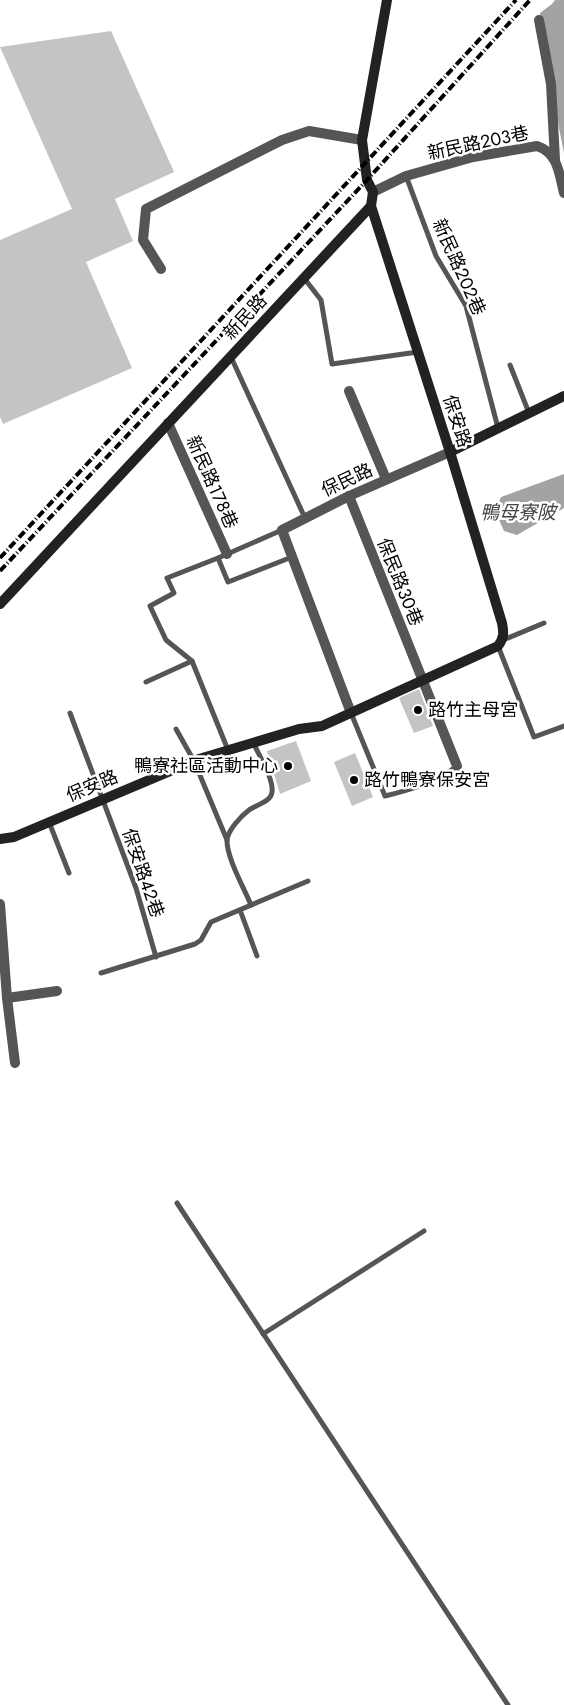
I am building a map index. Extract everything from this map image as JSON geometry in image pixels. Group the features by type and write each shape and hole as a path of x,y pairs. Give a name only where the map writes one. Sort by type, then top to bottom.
{"street":[{"path":"371,206 373,192 367,180 362,140 387,0"},
{"path":"539,20 551,84 555,160 564,193"},
{"path":"161,270 143,240 146,209 282,140 309,131 362,140"},
{"name":"新民路203巷","path":"373,192 406,176 473,157 537,146 547,149 555,160"},
{"name":"新民路","path":"0,604 371,206"},
{"name":"保安路","path":"0,839 14,837 194,761 300,729 322,726 500,644 504,632 502,623 450,452 371,206"},
{"path":"349,391 386,480"},
{"name":"保民路","path":"305,518 349,496 450,452 564,396"},
{"name":"新民路178巷","path":"168,423 223,556"},
{"name":"保民路30巷","path":"349,496 422,681"},
{"path":"305,518 282,530 351,713"},
{"path":"422,681 457,766"},
{"path":"0,904 7,998 15,1064"},
{"path":"7,998 57,991"}],"lane":[{"name":"新民路202巷","path":"406,176 436,256 466,306 498,428"},
{"path":"304,277 321,300 332,364 418,352"},
{"path":"231,356 305,518"},
{"path":"510,365 529,413"},
{"path":"228,750 192,661 166,640 150,606 174,593 168,578 282,530"},
{"path":"223,556 228,582 292,557"},
{"path":"500,644 544,623"},
{"name":"保安路","path":"500,644 534,737 564,726"},
{"path":"146,682 192,661"},
{"name":"保安路42巷","path":"70,713 136,888 156,957"},
{"path":"351,713 385,796 404,792 446,775 457,766"},
{"path":"176,729 194,761 251,905"},
{"path":"227,841 228,834 248,811 271,796 270,781 253,742"},
{"path":"49,822 69,873"},
{"path":"101,973 195,944 201,940 212,922 308,882"},
{"path":"240,910 257,956"},
{"path":"177,1203 508,1705"},
{"path":"263,1334 424,1231"}],"water":[{"path":"555,0 564,0 564,153 540,13"},
{"name":"鴨母寮陂","path":"564,474 564,508 517,535 504,531 495,511 501,497"}],"building":[{"path":"111,31 174,172 115,199 133,241 86,262 132,368 3,424 0,417 0,240 72,209 0,47"},
{"name":"路竹主母宮","path":"419,689 433,726 414,733 399,698"},
{"name":"鴨寮社區活動中心","path":"296,741 311,781 280,794 267,751"},
{"name":"路竹鴨寮保安宮","path":"355,753 373,797 352,806 334,762"}],"railway":[{"path":"0,558 516,0"},
{"path":"0,571 367,180 530,0"}],"place":[{"name":"路竹主母宮","path":"418,710"},
{"name":"鴨寮社區活動中心","path":"288,766"},
{"name":"路竹鴨寮保安宮","path":"354,780"}]}
